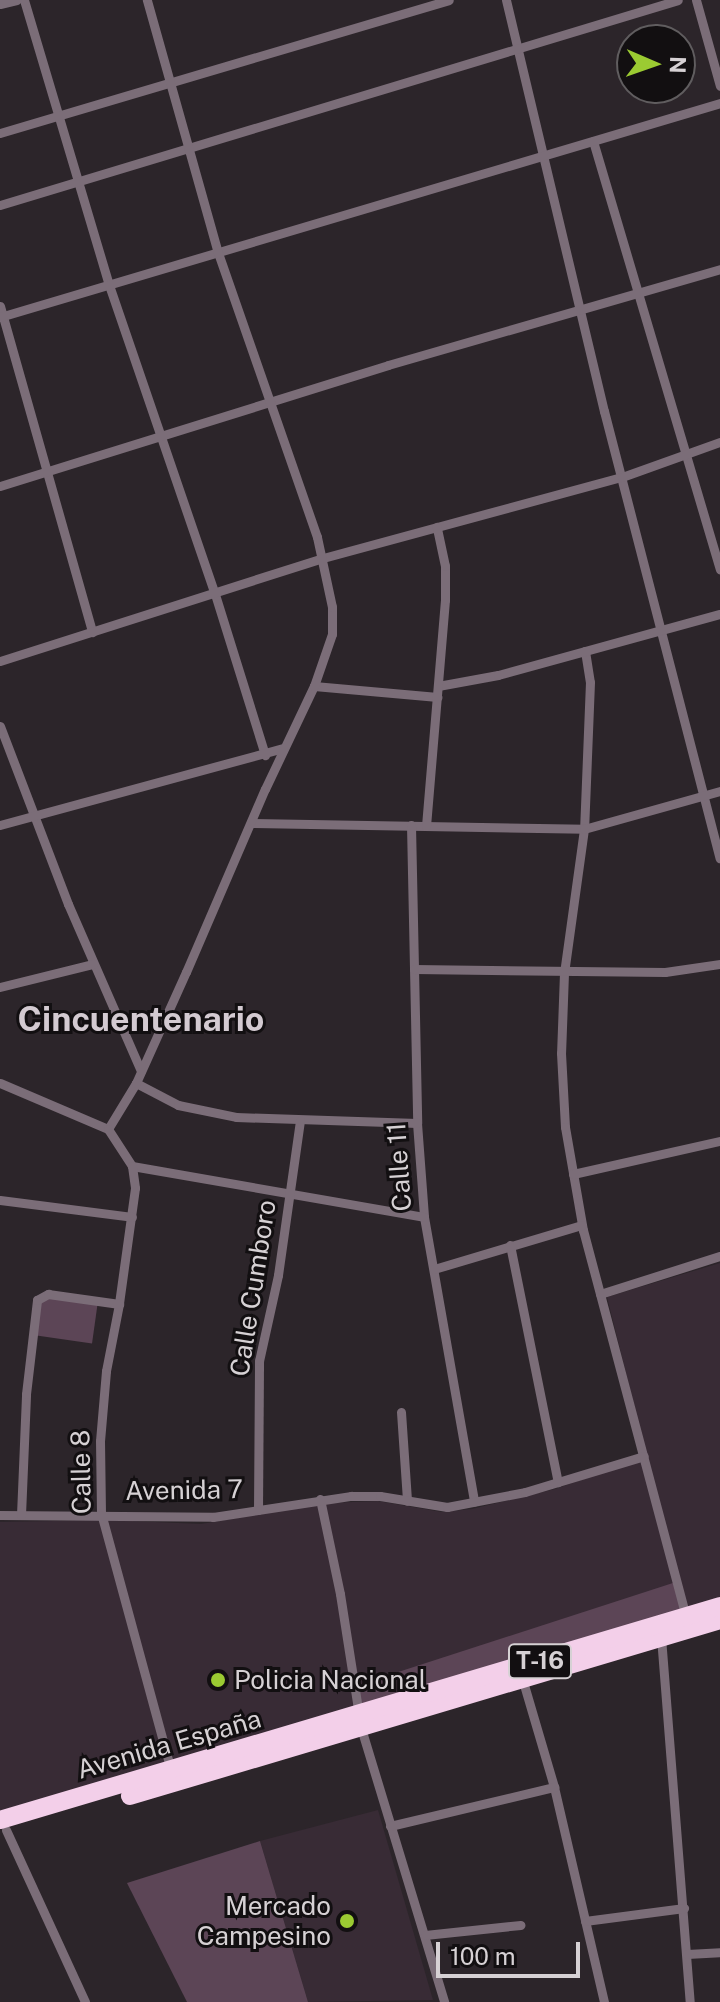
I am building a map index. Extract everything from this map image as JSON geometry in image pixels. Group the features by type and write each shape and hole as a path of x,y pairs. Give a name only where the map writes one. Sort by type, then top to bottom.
{"highway":[{"name":"Avenida España","path":"521,1674 661,1637 720,1606"},
{"name":"Avenida España","path":"2,1827 687,1622 720,1620"},
{"name":"Avenida España","path":"2,1827 171,1771 360,1721"}],"street":[{"path":"0,4 17,0"},
{"path":"24,0 109,285 214,591 265,755"},
{"path":"108,1129 136,1083 314,686 332,634 332,607 323,558 218,253 185,146 147,0"},
{"path":"0,133 449,0"},
{"path":"506,0 580,309 720,858"},
{"path":"0,205 185,146 678,0"},
{"path":"696,0 720,86"},
{"path":"92,632 1,313 109,285 720,103"},
{"path":"593,141 720,570"},
{"path":"0,486 269,402 720,269"},
{"path":"0,661 323,558 622,477 720,442"},
{"path":"426,826 445,576 437,527"},
{"path":"314,686 438,692 720,614"},
{"path":"585,651 590,682 584,829 564,973 561,1053 565,1127 582,1225 687,1622"},
{"path":"0,726 93,964 141,1071"},
{"path":"0,825 284,748"},
{"path":"253,823 584,829 720,791"},
{"name":"Calle 11","path":"411,825 417,1123 424,1217 474,1502"},
{"path":"0,987 93,964"},
{"path":"414,969 665,972 720,964"},
{"path":"0,1083 108,1129 132,1166 424,1217"},
{"path":"136,1083 154,1096 192,1109 236,1117 417,1123"},
{"name":"Calle Cumboro","path":"258,1510 259,1361 278,1275 300,1121"},
{"path":"573,1174 720,1141"},
{"name":"Calle 8","path":"132,1166 135,1188 132,1217 104,1385 100,1441 101,1513 171,1771"},
{"path":"0,1200 132,1217"},
{"path":"434,1269 582,1225"},
{"path":"510,1245 558,1482"},
{"path":"600,1294 720,1256"},
{"path":"21,1515 26,1394 37,1300 48,1294 119,1304"},
{"path":"401,1412 407,1501"},
{"name":"Avenida 7","path":"0,1515 101,1513 181,1518 258,1510 320,1499 380,1496 447,1507 558,1482 644,1456"},
{"path":"320,1499 340,1594 360,1721 444,2002"},
{"path":"661,1637 690,2002"},
{"path":"521,1674 554,1787 604,2002"},
{"path":"390,1826 554,1787"},
{"path":"2,1827 85,2002"},
{"path":"585,1921 684,1908"},
{"path":"425,1935 520,1925"},
{"path":"687,1954 720,1952"}],"shaded area":[{"path":"720,1263 720,1612 0,1825 0,1522 109,1520 201,1524 327,1503 378,1501 442,1512 472,1509 555,1489 647,1457 607,1297"},
{"path":"42,1297 97,1305 92,1343 37,1336"},
{"path":"676,1582 685,1616 359,1714 355,1686"},
{"name":"Mercado Campesino","path":"378,1810 433,2000 308,2002 260,1841"},
{"path":"260,1841 308,2002 187,2002 127,1883"}],"place":[{"name":"Policia Nacional","path":"218,1680"},
{"name":"Mercado Campesino","path":"347,1921"}],"district":[{"name":"Cincuentenario","path":"141,1020"}]}
